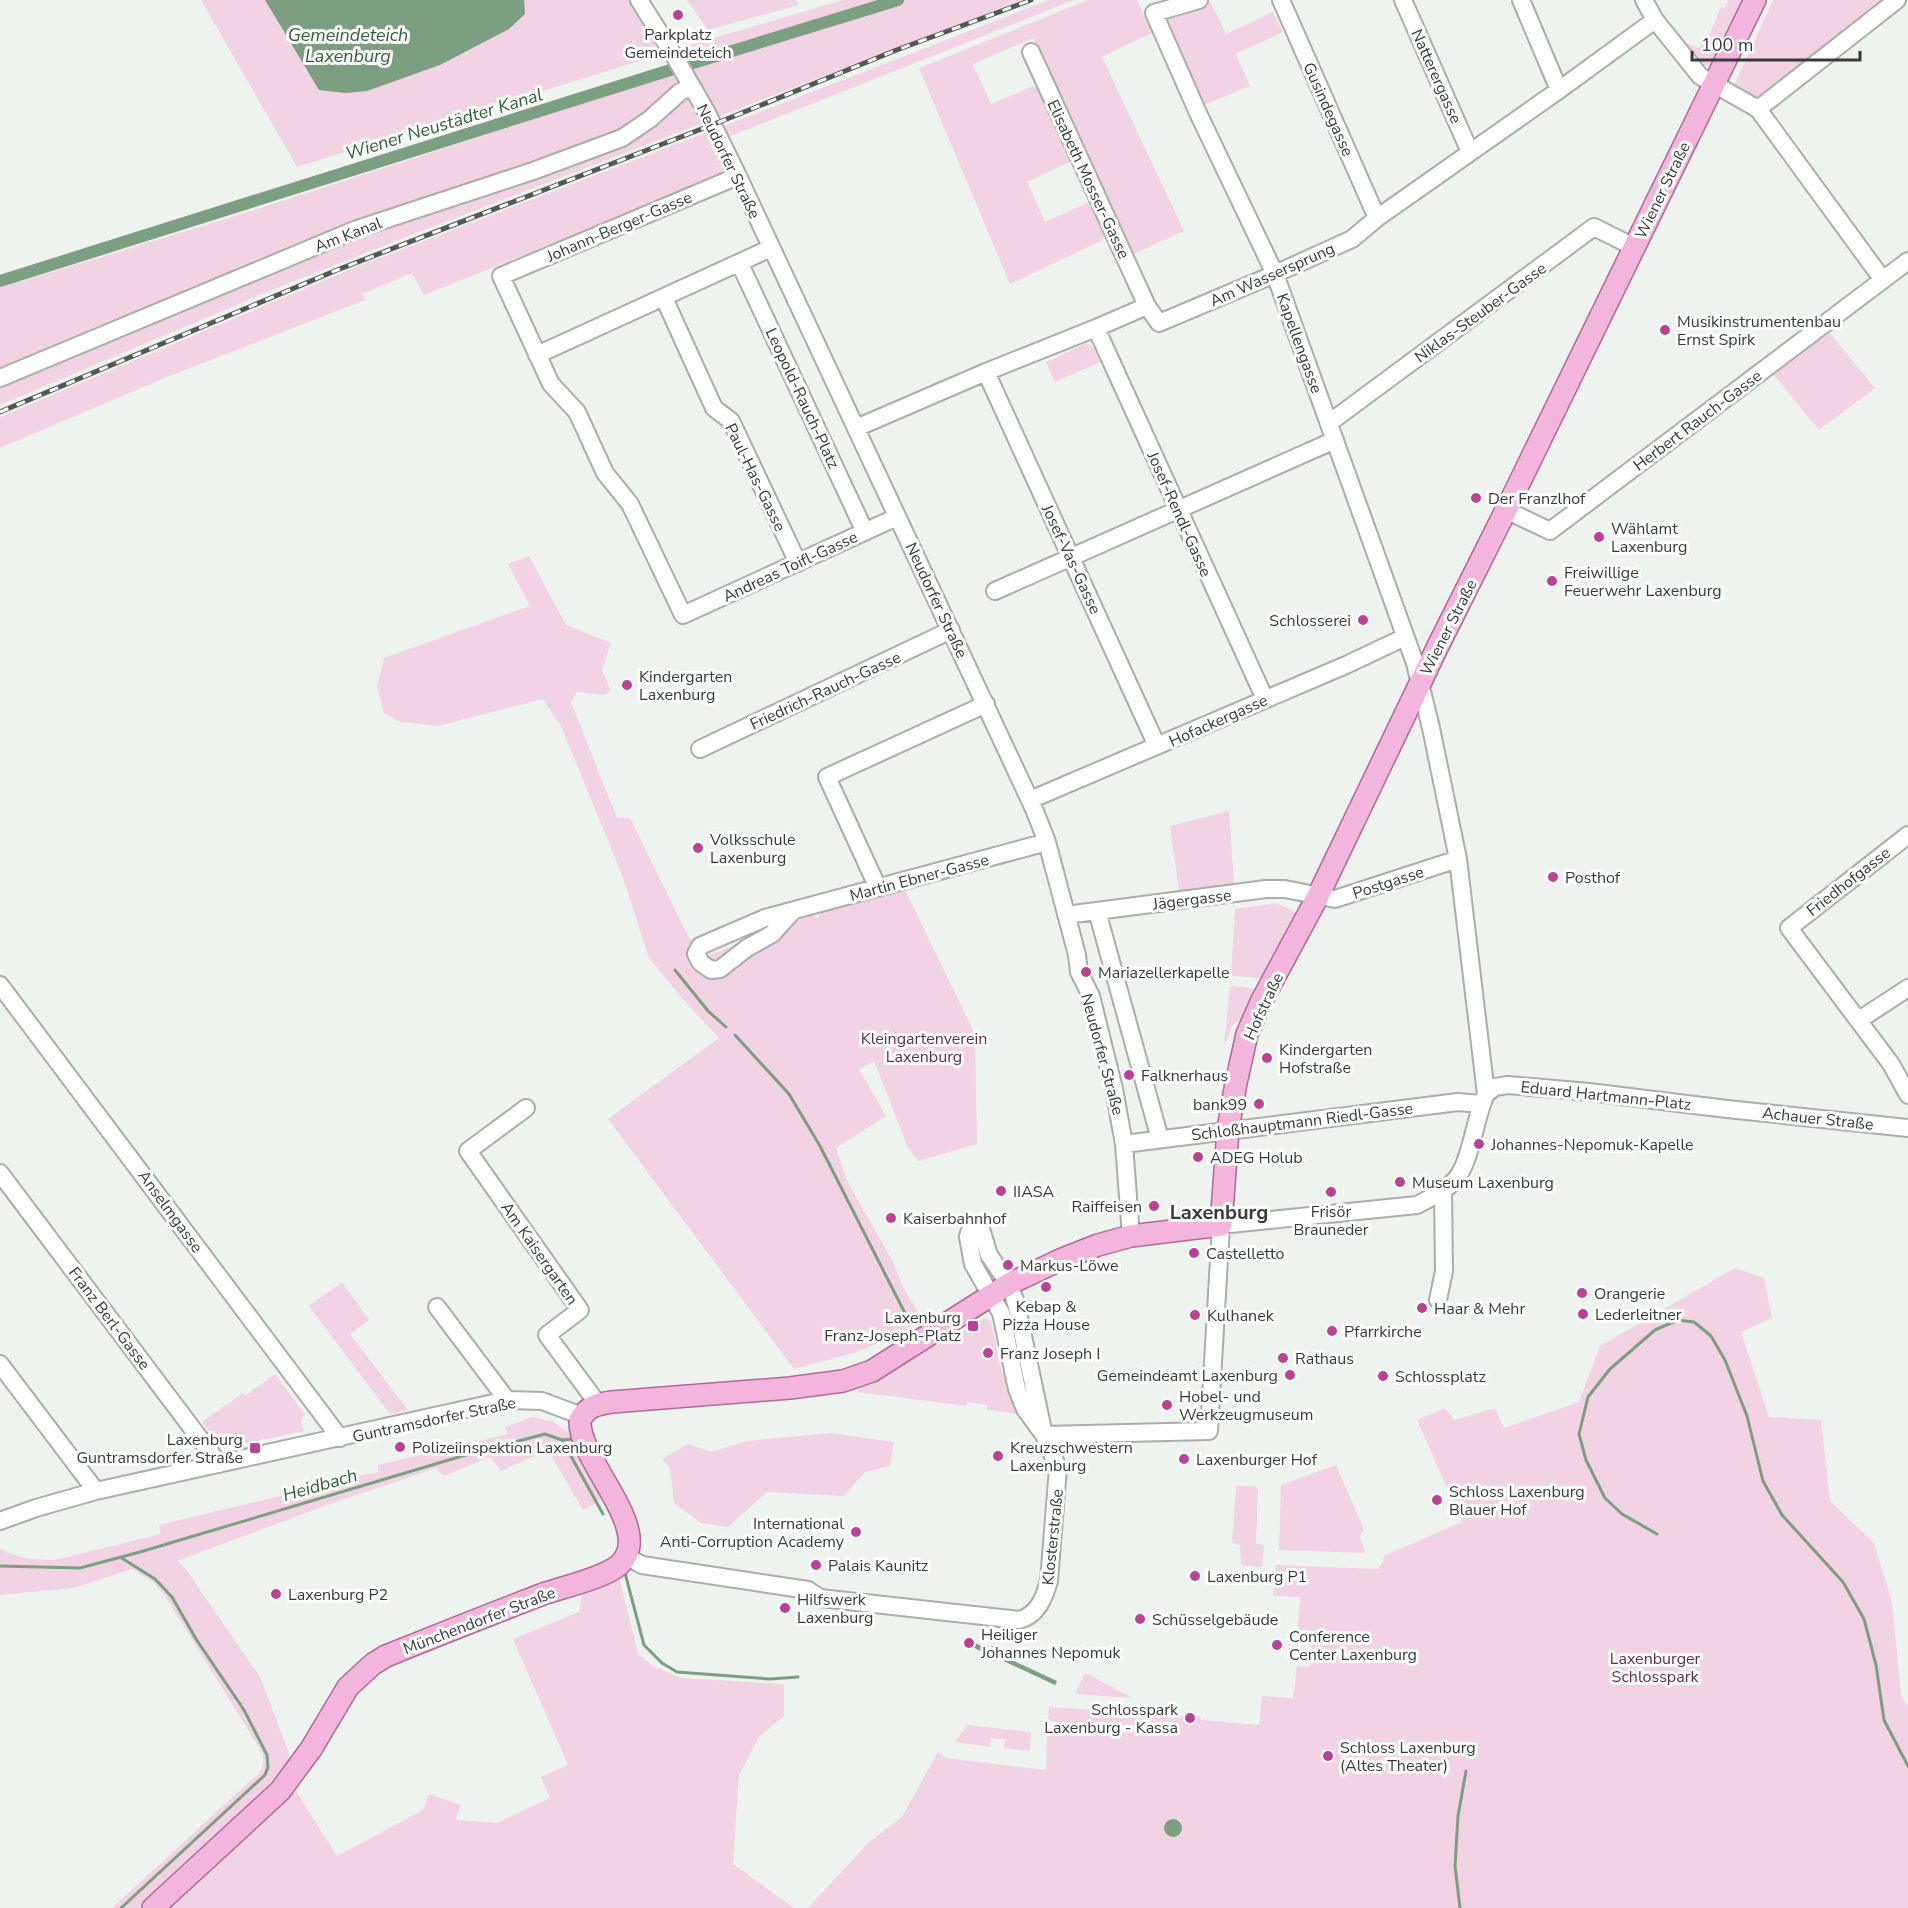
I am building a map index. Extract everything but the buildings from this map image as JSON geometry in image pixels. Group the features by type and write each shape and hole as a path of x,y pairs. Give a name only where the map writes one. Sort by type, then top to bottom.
{"main road":[{"name":"Wiener Straße","path":"1420,683 1755,0"},
{"name":"Hofstraße","path":"1221,1225 1228,1130 1247,1034 1261,1002 1318,896 1420,683"},
{"name":"Guntramsdorfer Straße","path":"590,1410 843,1381 872,1371 1009,1284 1098,1245 1131,1236 1221,1225"},
{"path":"590,1410 580,1422 581,1435 621,1510 628,1530 630,1547 626,1556"},
{"name":"Münchendorfer Straße","path":"153,1908 280,1791 311,1749 348,1687 373,1664 386,1656 430,1638 545,1593 607,1572 620,1564 626,1556"}],"street":[{"name":"Neudorfer Straße","path":"639,0 706,111 738,176 986,704 1047,842 1077,955 1079,972 1094,1007 1114,1089 1124,1144 1131,1236"},
{"name":"Kapellengasse","path":"1199,0 1154,13 1275,274 1415,663 1420,683"},
{"name":"Gusindegasse","path":"1281,0 1377,218"},
{"name":"Natterergasse","path":"1403,0 1470,152"},
{"path":"1521,0 1560,90"},
{"path":"1644,0 1655,20 1700,76 1758,109 1883,280"},
{"path":"1758,109 1897,0"},
{"name":"Am Wassersprung","path":"1147,306 1159,323 1352,239 1377,218 1560,90 1655,20"},
{"name":"Elisabeth Mosser-Gasse","path":"1031,52 1147,306"},
{"name":"Am Kanal","path":"0,378 357,229 533,171 621,138 650,119 680,92 688,81"},
{"name":"Johann-Berger-Gasse","path":"537,355 501,276 738,176"},
{"name":"Niklas-Steuber-Gasse","path":"1329,423 1594,227 1634,247"},
{"path":"537,355 771,248"},
{"name":"Herbert Rauch-Gasse","path":"1506,510 1550,531 1908,261"},
{"name":"Leopold-Rauch-Platz","path":"740,264 865,532"},
{"name":"Paul-Has-Gasse","path":"664,298 714,408 731,421 798,563"},
{"path":"856,428 1147,306"},
{"name":"Josef-Rendl-Gasse","path":"1096,328 1265,699"},
{"name":"Andreas Toifl-Gasse","path":"537,355 551,384 577,412 605,473 630,504 683,615 897,517"},
{"name":"Josef-Vas-Gasse","path":"986,372 1157,746"},
{"path":"995,591 1335,440"},
{"name":"Friedrich-Rauch-Gasse","path":"700,749 951,630"},
{"name":"Hofackergasse","path":"1030,800 1405,637"},
{"name":"Wiener Straße","path":"1420,683 1458,859 1484,1099 1458,1178 1443,1191"},
{"path":"878,888 827,777 986,704"},
{"name":"Friedhofgasse","path":"1858,1020 1789,928 1908,835"},
{"name":"Martin Ebner-Gasse","path":"792,912 772,934 747,948 720,969 711,970 700,963 696,954 700,946 765,918 1047,842"},
{"name":"Postgasse","path":"1318,896 1335,899 1458,859"},
{"name":"Jägergasse","path":"1066,915 1266,889 1285,889 1318,896"},
{"path":"1097,911 1160,1139"},
{"name":"Anselmgasse","path":"0,985 340,1438"},
{"path":"1908,988 1858,1020 1891,1064 1908,1095"},
{"name":"Eduard Hartmann-Platz","path":"1484,1099 1495,1087 1508,1085 1589,1092 1727,1109"},
{"name":"Schloßhauptmann Riedl-Gasse","path":"1124,1144 1484,1099"},
{"name":"Am Kaisergarten","path":"526,1108 468,1151 580,1310 547,1335 590,1410"},
{"name":"Achauer Straße","path":"1727,1109 1908,1128"},
{"name":"Franz Berl-Gasse","path":"0,1173 219,1464"},
{"path":"1221,1225 1417,1205 1443,1191 1444,1271 1438,1300"},
{"name":"Hofstraße","path":"1044,1435 1209,1431 1221,1225"},
{"path":"974,1231 982,1232 989,1255 1009,1284 1016,1303 1044,1435 1025,1409 1017,1389 1001,1313 971,1257 968,1237 969,1233 974,1231"},
{"path":"437,1307 507,1400"},
{"path":"0,1364 96,1491"},
{"name":"Guntramsdorfer Straße","path":"0,1521 96,1491 507,1400 542,1401 590,1410"},
{"name":"Klosterstraße","path":"626,1556 642,1565 808,1590 820,1598 1019,1620 1034,1613 1046,1594 1049,1581 1058,1468 1044,1435"}],"green space":[{"path":"201,0 631,0 657,42 646,59 297,167"},
{"path":"687,0 796,0 799,5 708,30"},
{"path":"843,0 1022,0 717,117 681,55 684,47"},
{"path":"1049,0 1074,0 733,135 726,136 721,127"},
{"path":"1088,0 1137,0 1152,33 1102,57 1184,231 1131,255 1033,38 973,64 991,104 1038,84 1072,161 1027,182 1045,222 1091,201 1109,237 1010,284 919,68"},
{"path":"1728,0 1747,0 1733,30 1728,28 1716,54 1720,57 1715,63 1700,67 1686,51 1688,44 1699,48 1705,45 1721,7 1725,8"},
{"path":"1773,0 1888,0 1760,98 1734,86"},
{"path":"1210,1 1226,34 1273,12 1283,32 1236,54 1250,86 1204,105 1164,23 1165,13"},
{"path":"673,74 681,86 676,101 687,99 697,107 703,123 267,292 0,405 0,288 254,210"},
{"path":"707,132 712,149 727,174 424,295 412,273 362,294 365,300 167,377 0,448 0,417 349,270"},
{"path":"1829,332 1875,388 1819,430 1773,374"},
{"path":"1087,343 1094,349 1100,362 1055,382 1046,362"},
{"name":"Kleingartenverein Laxenburg","path":"529,556 566,625 611,643 602,670 611,691 605,695 577,692 571,702 617,818 630,818 699,958 760,937 774,927 809,915 818,918 822,911 904,888 975,1034 977,1144 919,1161 908,1148 874,1061 859,1069 886,1116 836,1148 846,1179 893,1262 903,1287 920,1316 908,1330 857,1352 794,1369 608,1119 719,1038 649,958 622,875 561,726 543,699 438,726 401,722 384,713 377,686 384,658 530,606 508,564"},
{"path":"1229,811 1234,884 1179,891 1170,826"},
{"path":"1276,903 1299,916 1264,978 1231,976 1235,909"},
{"path":"1230,987 1256,991 1247,1014 1232,1026 1224,1045"},
{"name":"Laxenburger Schlosspark","path":"1735,1268 1764,1278 1772,1318 1741,1332 1769,1417 1821,1420 1830,1501 1874,1543 1892,1602 1901,1695 1908,1707 1908,1908 808,1908 868,1843 902,1817 938,1752 946,1758 1046,1770 1047,1735 1056,1735 1057,1722 1048,1721 1049,1707 1200,1716 1201,1720 1259,1725 1262,1696 1293,1698 1297,1666 1310,1667 1313,1631 1298,1629 1300,1597 1273,1596 1276,1565 1378,1569 1384,1556 1462,1522 1417,1420 1445,1408 1455,1420 1495,1408 1504,1428 1579,1402 1600,1346"},
{"path":"342,1282 369,1320 350,1334 408,1410 390,1414 309,1306"},
{"path":"985,1318 991,1321 1000,1365 1019,1414 987,1410 987,1405 967,1402 966,1406 858,1392 859,1383 895,1370 934,1345 942,1344"},
{"path":"275,1374 305,1414 301,1420 304,1431 223,1448 202,1422"},
{"path":"532,1417 554,1422 570,1434 605,1498 583,1510 548,1450 501,1471 490,1457 444,1476 436,1468 327,1505 177,1561 185,1568 260,1677 292,1761 266,1793 139,1908 112,1908 256,1776 262,1767 263,1754 165,1596 153,1582 132,1569 74,1588 0,1595 0,1549 28,1559 55,1560 161,1534 159,1525 305,1490 305,1487 378,1472 378,1465 508,1434 505,1427"},
{"path":"830,1433 894,1442 890,1466 865,1472 844,1496 767,1492 728,1527 701,1523 674,1503 670,1468 662,1459 688,1444 712,1452 747,1441"},
{"path":"1336,1465 1364,1530 1360,1536 1365,1553 1279,1550 1281,1485"},
{"path":"1236,1486 1253,1486 1258,1489 1256,1544 1264,1545 1262,1567 1241,1565 1240,1545 1232,1543"},
{"path":"619,1578 638,1654 653,1666 681,1678 784,1684 784,1716 759,1737 739,1775 733,1864 794,1908 170,1908 296,1791 337,1856 423,1810 429,1794 461,1805 456,1820 497,1823 550,1798 541,1777 568,1765 513,1639 579,1612 583,1590"},
{"path":"1085,1673 1133,1698 1075,1694"},
{"path":"967,1725 1031,1732 1030,1751 1004,1748 1005,1739 991,1738 990,1747 955,1742"}],"water":[{"name":"Gemeindeteich Laxenburg","path":"265,0 524,0 525,14 509,29 440,65 367,91 346,93 319,90"},
{"path":"970,1641 989,1649 992,1646 1000,1650 999,1654 1057,1681 1055,1685 997,1658 995,1661 986,1657 987,1654 968,1645"},
{"path":"1169,1819 1177,1819 1182,1824 1180,1835 1169,1837 1164,1832 1164,1824"}],"waterway":[{"name":"Wiener Neustädter Kanal","path":"0,281 898,0"},
{"path":"675,970 708,1011 726,1027"},
{"path":"735,1035 789,1094 820,1146 910,1323"},
{"path":"1657,1534 1622,1514 1605,1498 1586,1460 1579,1434 1588,1397 1610,1369 1655,1330 1678,1320 1694,1322 1711,1336 1725,1360 1747,1416 1763,1481 1782,1515 1843,1582 1864,1619 1876,1665 1884,1720 1908,1766"},
{"name":"Heidbach","path":"0,1566 80,1568 469,1454 545,1434 562,1440 603,1514"},
{"path":"562,1440 572,1439"},
{"path":"120,1557 155,1579 172,1597 196,1639 244,1710 267,1755 268,1767 265,1775 121,1908"},
{"name":"Heidbach","path":"625,1573 644,1645 662,1663 677,1672 770,1679 798,1677"},
{"path":"1460,1908 1455,1866 1458,1816 1466,1771"}],"railway":[{"path":"0,412 337,270 722,121 894,51 1031,0"}],"place":[{"name":"Parkplatz Gemeindeteich","path":"678,15"},
{"name":"Musikinstrumentenbau Ernst Spirk","path":"1665,330"},
{"name":"Der Franzlhof","path":"1476,498"},
{"name":"Wählamt Laxenburg","path":"1599,537"},
{"name":"Freiwillige Feuerwehr Laxenburg","path":"1552,581"},
{"name":"Schlosserei","path":"1363,620"},
{"name":"Kindergarten Laxenburg","path":"627,685"},
{"name":"Volksschule Laxenburg","path":"698,848"},
{"name":"Posthof","path":"1553,877"},
{"name":"Mariazellerkapelle","path":"1086,972"},
{"name":"Kindergarten Hofstraße","path":"1267,1058"},
{"name":"Falknerhaus","path":"1129,1075"},
{"name":"bank99","path":"1259,1104"},
{"name":"Johannes-Nepomuk-Kapelle","path":"1479,1144"},
{"name":"ADEG Holub","path":"1198,1157"},
{"name":"Museum Laxenburg","path":"1400,1182"},
{"name":"IIASA","path":"1001,1191"},
{"name":"Frisör Brauneder","path":"1331,1192"},
{"name":"Raiffeisen","path":"1154,1206"},
{"name":"Kaiserbahnhof","path":"891,1218"},
{"name":"Castelletto","path":"1194,1253"},
{"name":"Markus-Löwe","path":"1008,1265"},
{"name":"Kebap & Pizza House","path":"1046,1287"},
{"name":"Orangerie","path":"1582,1293"},
{"name":"Haar & Mehr","path":"1422,1308"},
{"name":"Lederleitner","path":"1583,1314"},
{"name":"Kulhanek","path":"1195,1315"},
{"name":"Laxenburg Franz-Joseph-Platz","path":"973,1326"},
{"name":"Pfarrkirche","path":"1332,1331"},
{"name":"Franz Joseph I","path":"988,1353"},
{"name":"Rathaus","path":"1283,1358"},
{"name":"Gemeindeamt Laxenburg","path":"1290,1375"},
{"name":"Schlossplatz","path":"1383,1376"},
{"name":"Hobel- und Werkzeugmuseum","path":"1167,1405"},
{"name":"Polizeiinspektion Laxenburg","path":"400,1447"},
{"name":"Laxenburg Guntramsdorfer Straße","path":"255,1448"},
{"name":"Kreuzschwestern Laxenburg","path":"998,1456"},
{"name":"Laxenburger Hof","path":"1184,1459"},
{"name":"Schloss Laxenburg Blauer Hof","path":"1437,1500"},
{"name":"International Anti-Corruption Academy","path":"856,1532"},
{"name":"Palais Kaunitz","path":"816,1565"},
{"name":"Laxenburg P1","path":"1195,1576"},
{"name":"Laxenburg P2","path":"276,1594"},
{"name":"Hilfswerk Laxenburg","path":"785,1608"},
{"name":"Schüsselgebäude","path":"1140,1619"},
{"name":"Heiliger Johannes Nepomuk","path":"969,1643"},
{"name":"Conference Center Laxenburg","path":"1277,1645"},
{"name":"Schlosspark Laxenburg - Kassa","path":"1190,1718"},
{"name":"Schloss Laxenburg (Altes Theater)","path":"1328,1756"}],"district":[{"name":"Laxenburg","path":"1219,1212"}]}
